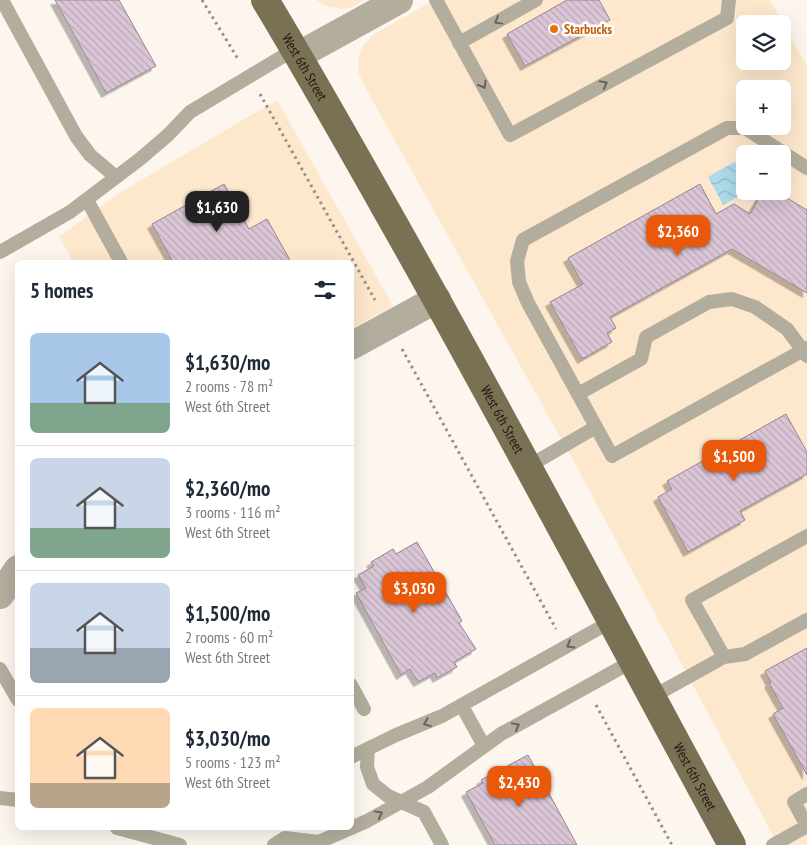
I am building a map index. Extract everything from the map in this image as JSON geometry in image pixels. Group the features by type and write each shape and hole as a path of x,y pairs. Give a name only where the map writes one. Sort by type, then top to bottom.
{"main road":[{"name":"West 6th Street","path":"265,0 297,52 437,299 529,466 732,845"}],"street":[{"path":"297,52 399,0"},
{"path":"354,344 437,299"},
{"path":"0,595 15,574"}],"lane":[{"path":"2,0 76,136 90,155 116,177"},
{"path":"436,0 510,134 726,18 729,0"},
{"path":"459,43 536,0"},
{"path":"0,252 70,212 87,200 168,135 190,112 249,76 297,52"},
{"path":"578,394 641,359 646,337 709,302 732,299 755,307 787,329 806,352 612,456 528,303 520,282 517,261 523,240 728,128 745,128 807,168"},
{"path":"87,200 120,260"},
{"path":"529,466 596,427"},
{"path":"724,657 692,600 807,536"},
{"path":"652,697 724,657 745,654 807,620"},
{"path":"354,756 462,706 612,621"},
{"path":"354,827 428,787 501,734 633,661"},
{"path":"0,669 15,695"},
{"path":"354,691 364,710"},
{"path":"462,706 484,746"},
{"path":"368,749 367,767 373,784 388,796 424,812 442,845"},
{"path":"773,845 807,826 794,802 807,794"},
{"path":"0,798 15,800"},
{"path":"124,830 180,845"},
{"path":"281,837 319,842 346,830"}],"path":[{"path":"202,0 273,117 353,260"},
{"path":"354,262 566,648"},
{"path":"587,686 672,845"}],"shaded area":[{"path":"316,0 365,0 350,8 342,9 325,6"},
{"path":"434,0 770,0 778,15 736,15 736,70 791,70 791,37 807,66 807,845 778,845 579,471 365,87 358,72 359,57 364,45 373,35"},
{"path":"277,100 393,306 354,327 354,260 72,260 59,237 119,193"}],"water":[{"path":"734,162 736,163 736,198 723,205 708,177"}],"building":[{"path":"55,0 119,0 156,66 106,93"},
{"name":"Starbucks","path":"567,0 599,0 610,20 525,66 507,34"},
{"path":"224,184 249,229 267,219 290,260 172,260 152,224"},
{"path":"700,184 716,214 734,204 750,214 758,200 790,200 807,210 807,293 732,249 610,317 616,328 607,333 612,342 582,359 550,302 583,284 568,258"},
{"path":"786,414 807,452 807,474 740,511 745,520 688,552 658,497 672,489 667,481"},
{"path":"417,542 462,621 459,623 476,649 454,662 457,667 437,678 435,673 418,682 410,669 401,675 356,593 366,588 358,575 374,566 371,562 393,549 396,554"},
{"path":"807,648 807,775 773,714 783,708 769,683 771,682 765,671"},
{"path":"528,755 577,845 495,845 466,792 483,783 481,780"}],"place":[{"name":"Starbucks","path":"554,29"}]}
